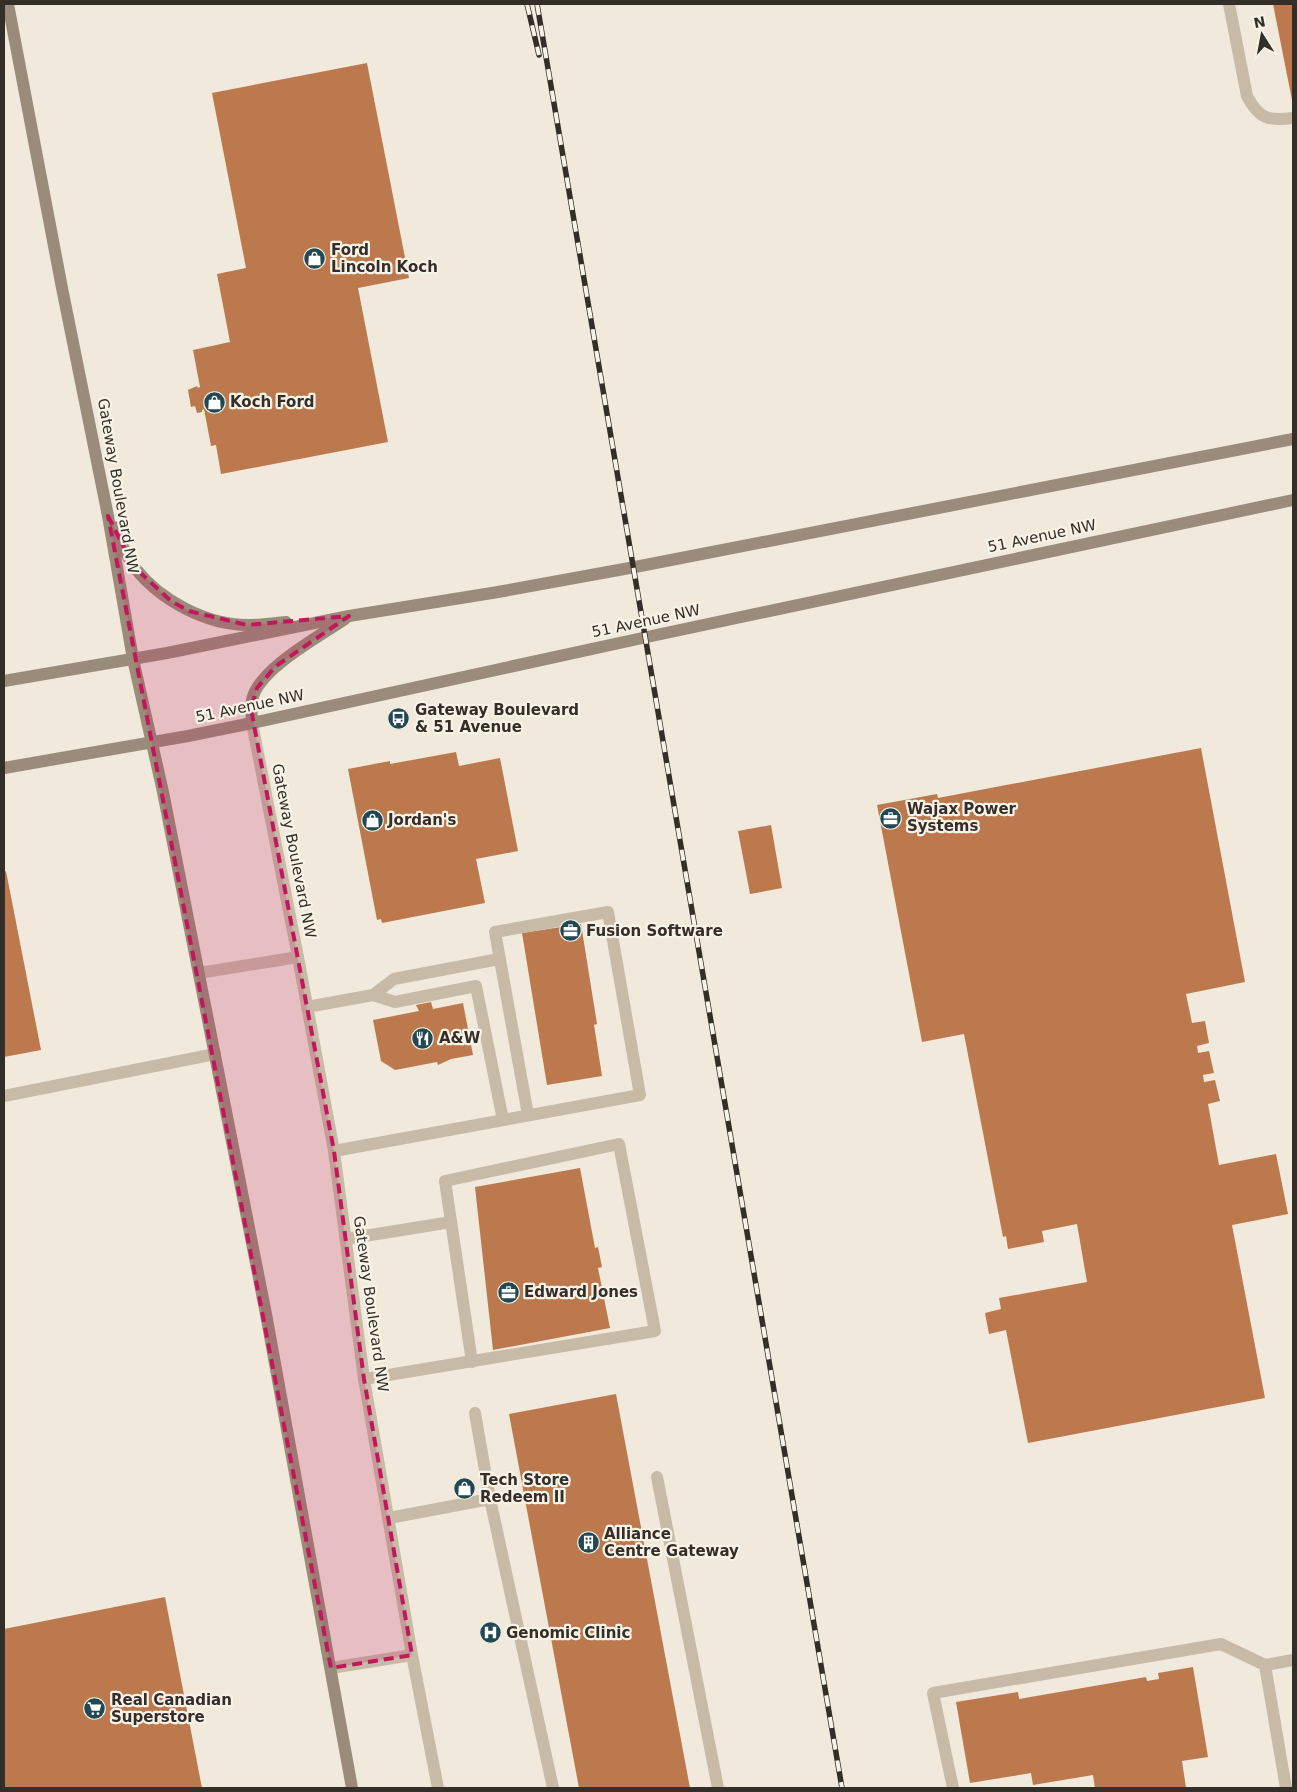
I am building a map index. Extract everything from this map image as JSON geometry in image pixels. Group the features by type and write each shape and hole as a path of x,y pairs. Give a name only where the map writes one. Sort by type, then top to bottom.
{"main road":[{"name":"Gateway Boulevard NW","path":"8,4 108,516 133,659 200,973 332,1668 352,1788"},
{"path":"4,681 133,659 349,616 596,574 1293,439"},
{"name":"51 Avenue NW","path":"4,768 252,723 1293,500"},
{"path":"108,516 134,567 171,600 189,611 217,620 247,625 349,616"},
{"path":"252,723 252,698 264,679 276,666 349,616"}],"street":[{"path":"1230,4 1247,96 1260,115 1271,119 1293,118"},
{"name":"Gateway Boulevard NW","path":"252,723 334,1151 364,1379 412,1655 438,1788"},
{"path":"334,1151 640,1095 608,912 495,932 528,1115"},
{"name":"Gateway Boulevard NW","path":"200,973 298,957"},
{"path":"307,1008 373,995 394,979 499,959"},
{"path":"373,995 395,1002 476,986 503,1120"},
{"path":"4,1096 215,1054"},
{"path":"364,1379 472,1362 655,1331 619,1144 445,1180 472,1362"},
{"path":"346,1239 451,1222"},
{"path":"475,1413 490,1499 553,1788"},
{"path":"657,1477 718,1788"},
{"path":"389,1518 490,1499"},
{"path":"953,1788 933,1693 1221,1644 1265,1665 1293,1660"},
{"path":"332,1668 412,1655"},
{"path":"1265,1665 1286,1788"}],"highlighted area":[{"path":"108,516 134,567 171,601 189,611 247,625 349,616 276,666 257,688 251,709 334,1151 364,1379 412,1655 331,1668"}],"building":[{"path":"1273,4 1293,4 1293,100 1292,100"},
{"path":"367,63 409,278 358,288 388,442 221,474 216,445 211,446 204,409 202,412 197,413 195,406 191,407 188,390 197,386 198,388 200,387 193,350 230,342 217,274 246,268 212,93"},
{"path":"1201,748 1245,982 1186,994 1192,1023 1205,1021 1209,1043 1197,1046 1198,1053 1209,1051 1214,1073 1203,1075 1204,1082 1215,1080 1220,1101 1208,1104 1219,1165 1276,1154 1288,1214 1232,1225 1265,1398 1028,1443 1006,1330 989,1334 985,1313 1001,1309 999,1298 1087,1282 1077,1224 1042,1231 1044,1242 1008,1249 1006,1236 1003,1237 964,1034 922,1042 877,805 937,794 938,798"},
{"path":"456,752 459,766 500,758 518,851 476,859 485,903 382,923 381,919 377,920 348,769 390,761 390,764"},
{"path":"771,825 782,888 750,894 738,831"},
{"path":"6,871 41,1050 4,1057 4,872"},
{"path":"581,924 597,1024 594,1025 602,1076 547,1085 522,933"},
{"name":"A&W","path":"431,1002 433,1009 463,1003 473,1055 451,1059 438,1065 437,1062 395,1070 381,1061 373,1020 419,1011 416,1005"},
{"path":"580,1168 595,1248 598,1247 602,1267 598,1268 610,1328 493,1350 475,1187"},
{"name":"Alliance Centre Gateway","path":"616,1394 690,1788 579,1788 509,1414"},
{"name":"Real Canadian Superstore","path":"165,1597 202,1788 4,1788 4,1629"},
{"path":"1193,1667 1208,1757 1182,1761 1186,1788 1095,1788 1093,1775 1033,1785 1031,1773 970,1783 956,1702 1018,1692 1019,1699 1146,1677 1147,1681 1159,1679 1158,1673"}],"railway":[{"path":"527,4 539,55"},
{"path":"537,4 842,1788"}],"place":[{"name":"Ford Lincoln Koch","path":"315,259"},
{"name":"Koch Ford","path":"214,402"},
{"name":"Gateway Boulevard & 51 Avenue","path":"399,719"},
{"name":"Wajax Power Systems","path":"891,818"},
{"name":"Jordan's","path":"372,820"},
{"name":"Fusion Software","path":"570,931"},
{"name":"A&W","path":"423,1038"},
{"name":"Edward Jones","path":"508,1292"},
{"name":"Tech Store Redeem II","path":"464,1489"},
{"name":"Alliance Centre Gateway","path":"588,1543"},
{"name":"Genomic Clinic","path":"490,1633"},
{"name":"Real Canadian Superstore","path":"95,1709"}]}
